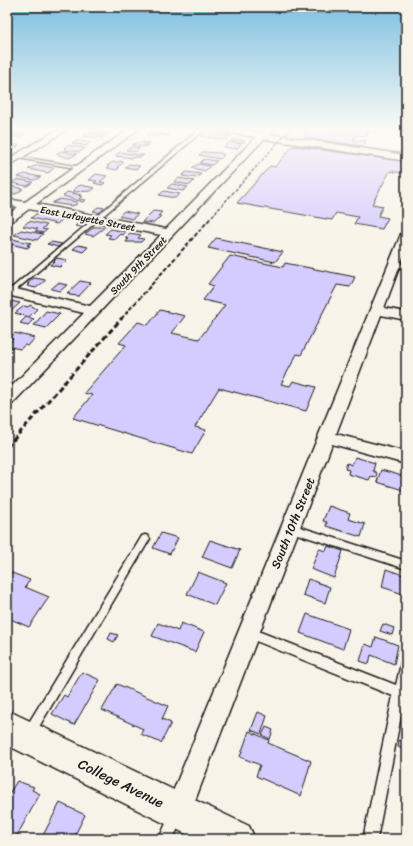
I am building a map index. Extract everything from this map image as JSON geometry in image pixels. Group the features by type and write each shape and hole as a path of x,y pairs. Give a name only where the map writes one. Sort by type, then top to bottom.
{"main road":[{"name":"College Avenue","path":"17,732 172,825 236,839"}],"street":[{"path":"7,220 80,168"},
{"name":"South 9th Street","path":"7,400 231,168"},
{"name":"East Lafayette Street","path":"7,202 169,233"},
{"name":"South 10th Street","path":"172,825 377,310 400,265 406,234"},
{"path":"8,292 93,311"},
{"path":"377,310 406,316"},
{"path":"327,437 406,458"}],"lane":[{"path":"8,292 156,168"},
{"path":"291,528 406,565"},
{"path":"17,732 145,539"},
{"path":"250,632 403,694"},
{"path":"370,839 403,694 406,663"}],"building":[{"path":"29,168 53,168 48,173 28,169"},
{"path":"194,168 208,168 205,171"},
{"path":"268,168 406,168 406,174 390,171 372,204 383,206 378,216 388,218 382,229 354,224 358,217 336,213 332,220 237,203"},
{"path":"186,172 201,174 197,178 182,176"},
{"path":"25,174 41,177 35,180 17,177"},
{"path":"96,174 107,176 100,182 105,183 102,185 94,183 97,181 89,180"},
{"path":"179,178 194,181 190,185 174,182"},
{"path":"16,180 33,182 27,186 12,183"},
{"path":"172,184 188,187 183,191 167,188"},
{"path":"80,185 95,188 91,191 73,192 75,190 73,190"},
{"path":"9,186 23,189 16,194 7,193 7,187"},
{"path":"164,191 180,194 175,198 159,195"},
{"path":"67,192 81,195 79,196 82,196 79,199 86,200 83,202 63,196"},
{"path":"60,199 77,202 77,204 72,206 52,203"},
{"path":"98,207 105,208 101,213 93,211"},
{"path":"124,211 138,214 132,219 119,216"},
{"path":"153,211 162,212 158,216 161,216 154,223 142,222"},
{"path":"41,213 64,218 57,224 31,218 36,214"},
{"path":"29,221 47,225 42,229 47,230 43,233 35,231 38,229 23,226"},
{"path":"80,222 88,223 83,227 75,226"},
{"path":"94,227 105,227 93,236 85,234"},
{"path":"111,229 126,232 123,235 120,234 115,239 108,238 111,235 105,234"},
{"path":"21,230 43,234 37,240 14,235"},
{"path":"130,233 141,235 138,238 144,239 141,242 126,242 128,239 125,238"},
{"path":"7,238 31,243 27,245 30,246 27,248 7,243"},
{"path":"216,238 283,252 275,262 208,248"},
{"path":"51,242 62,244 58,247 47,244"},
{"path":"78,245 88,247 83,252 73,249"},
{"path":"230,256 283,267 285,263 355,277 350,287 337,285 301,355 297,354 281,384 290,386 293,381 316,387 306,411 219,388 195,427 206,430 192,454 73,418 92,395 84,393 126,345 119,343 138,322 148,325 160,310 185,316 172,333 199,339 225,305 203,300 214,286 208,284"},
{"path":"57,258 67,260 60,267 50,265"},
{"path":"34,278 46,280 36,288 27,286 29,284 27,284"},
{"path":"80,281 91,283 79,296 69,295 70,294 67,293"},
{"path":"58,283 67,285 60,291 51,289"},
{"path":"7,300 20,303 10,312 7,311"},
{"path":"30,305 37,309 29,317 15,313 24,306 28,307"},
{"path":"46,311 60,314 46,328 34,325"},
{"path":"26,317 34,319 28,325 20,323"},
{"path":"15,333 35,338 28,346 25,345 20,349 7,346 13,339 10,338"},
{"path":"355,457 375,463 373,471 377,473 376,477 371,476 369,480 348,474 349,470 345,469 347,463 352,465"},
{"path":"381,470 406,477 403,490 377,482"},
{"path":"329,506 350,513 348,519 365,524 361,537 326,526 327,522 323,521"},
{"path":"161,533 178,538 170,554 153,548"},
{"path":"210,540 240,550 232,568 202,557"},
{"path":"328,546 343,551 334,578 311,569 319,549 326,551"},
{"path":"386,569 406,576 403,594 382,587"},
{"path":"7,571 30,580 25,587 49,597 29,627 8,618 12,612 7,610"},
{"path":"198,572 226,583 215,605 187,594"},
{"path":"308,579 330,587 325,603 303,595"},
{"path":"307,614 349,629 343,649 300,633"},
{"path":"158,623 178,631 181,623 204,632 195,652 152,636"},
{"path":"383,624 394,628 392,635 380,631"},
{"path":"111,633 118,635 114,642 108,639"},
{"path":"376,637 398,645 394,664 371,655 369,664 360,661 365,644 373,647"},
{"path":"82,672 100,680 74,725 52,714 64,695 67,697"},
{"path":"117,684 168,706 162,719 171,723 161,743 141,734 143,729 102,710"},
{"path":"258,712 267,716 261,734 251,730"},
{"path":"266,727 273,730 270,739 262,735"},
{"path":"249,731 269,740 268,743 311,761 301,796 256,776 260,765 240,757"},
{"path":"399,740 406,743 406,750 398,747"},
{"path":"17,781 34,787 32,790 40,794 15,839 7,839 7,797"},
{"path":"60,803 85,815 73,839 41,839"}],"railway":[{"path":"215,213 255,168"},
{"path":"121,319 216,212"},
{"path":"7,447 122,318"}]}
